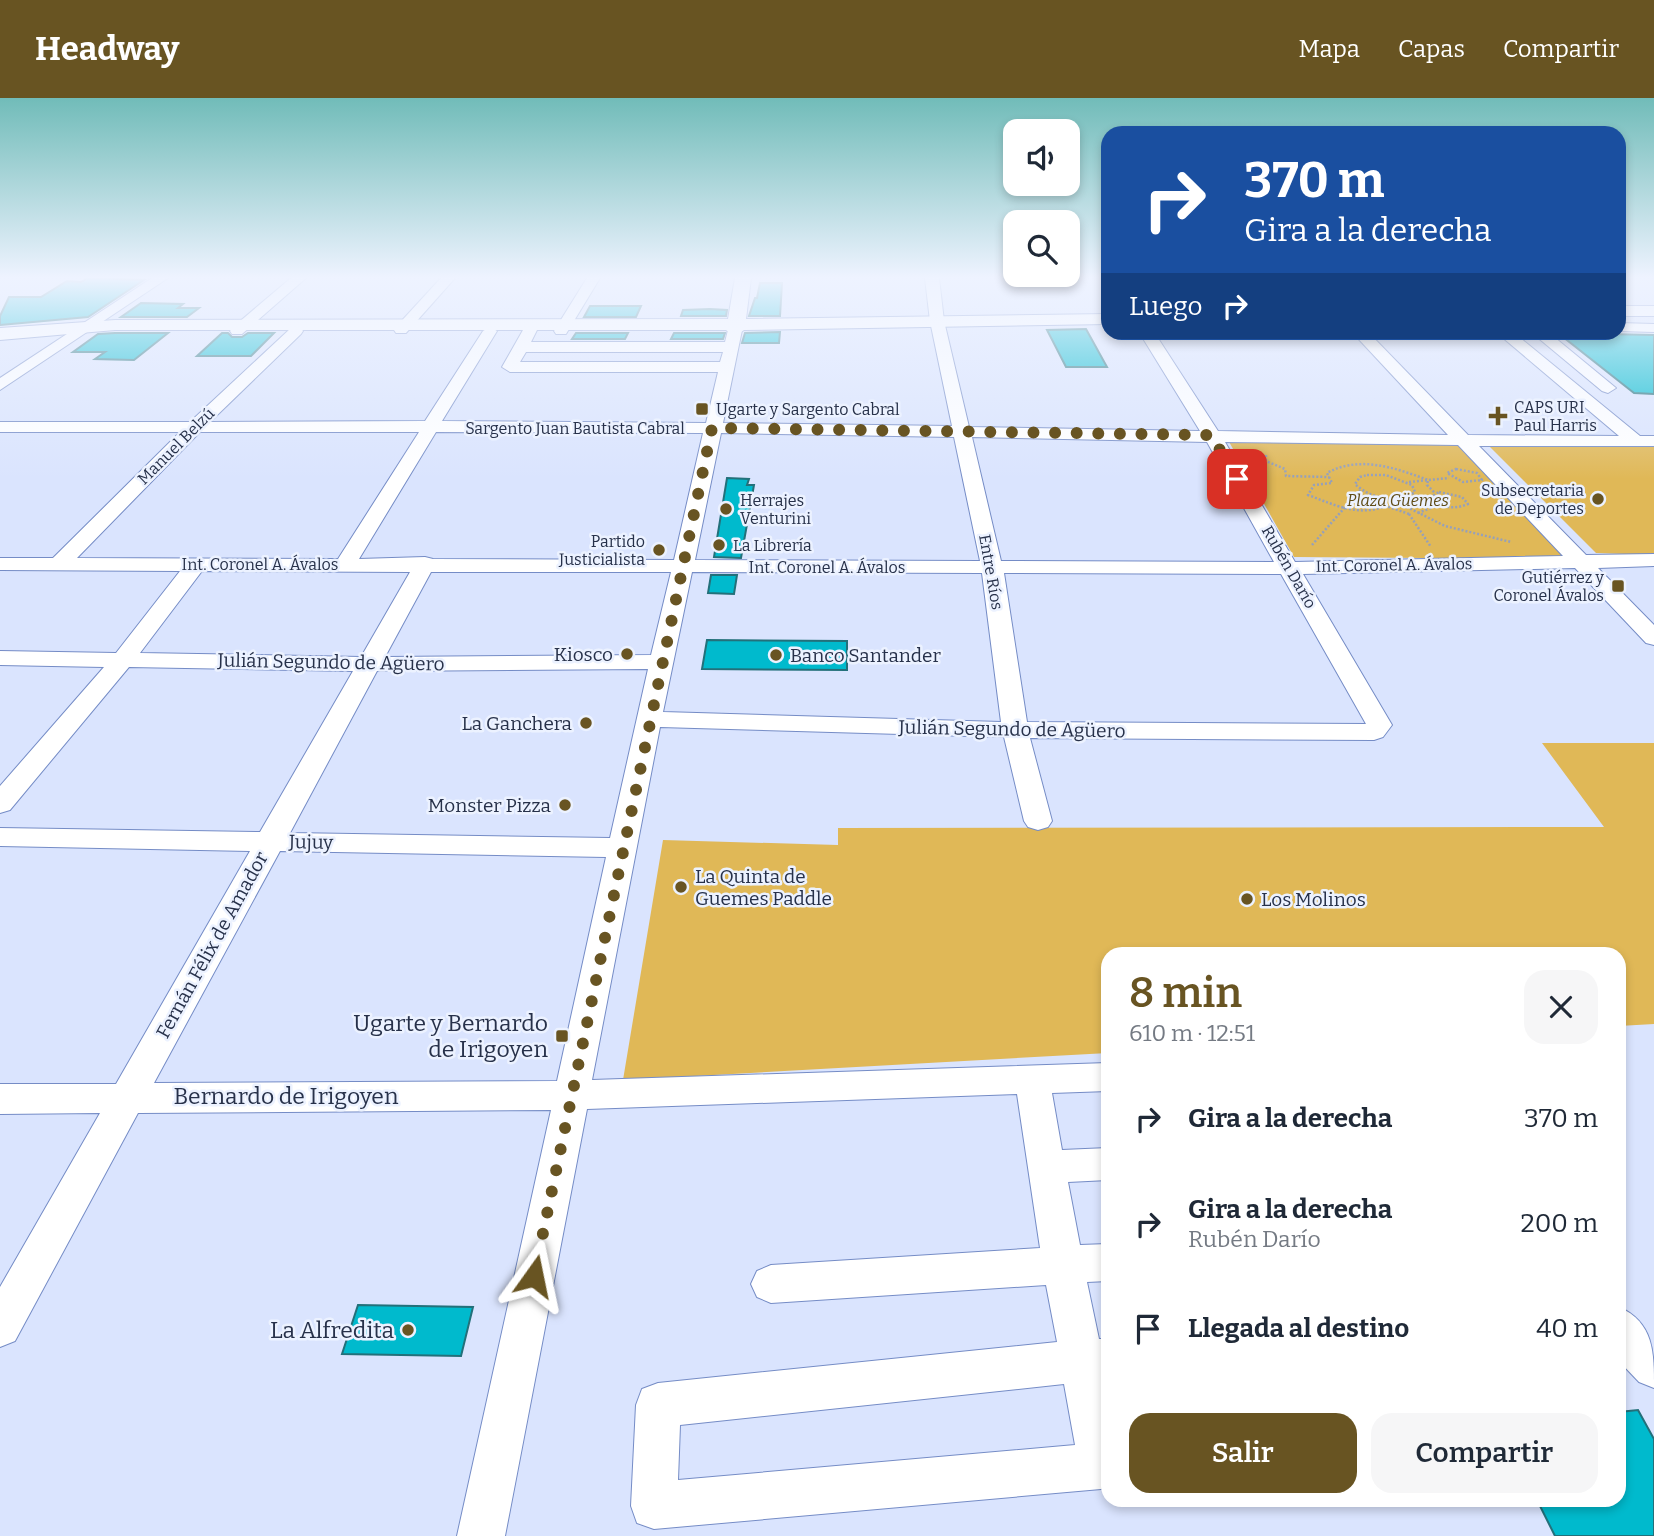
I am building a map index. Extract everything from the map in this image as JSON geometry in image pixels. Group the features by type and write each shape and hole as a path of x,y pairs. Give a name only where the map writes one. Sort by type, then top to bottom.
{"street":[{"path":"0,385 60,345"},
{"name":"Manuel Belzú","path":"59,564 194,428 281,345"},
{"path":"346,564 428,427 481,345"},
{"path":"510,367 523,345"},
{"path":"577,367 587,345"},
{"path":"481,1536 649,719 731,345"},
{"name":"Entre Ríos","path":"943,345 992,566 1015,730 1038,821"},
{"name":"Rubén Darío","path":"1154,345 1211,435 1380,725 1374,732"},
{"path":"1371,345 1654,638"},
{"path":"1520,345 1645,441"},
{"path":"1554,345 1608,388"},
{"path":"468,367 726,366"},
{"name":"Sargento Juan Bautista Cabral","path":"0,427 712,428 1211,435 1463,442 1645,441"},
{"name":"Int. Coronel A. Ávalos","path":"0,564 425,563 684,568 1289,568 1654,560"},
{"name":"Fernán Félix de Amador","path":"0,1327 425,563"},
{"path":"0,804 123,659 196,564"},
{"name":"Julián Segundo de Agüero","path":"0,657 367,664 662,662"},
{"name":"Julián Segundo de Agüero","path":"649,719 1015,730 1374,732"},
{"name":"Jujuy","path":"0,836 622,848"},
{"name":"Bernardo de Irigoyen","path":"0,1099 571,1095 1101,1077"},
{"path":"1032,1080 1063,1265 1095,1360 1101,1466 654,1506 658,1405 1095,1360"},
{"path":"1046,1167 1101,1164"},
{"path":"771,1284 1101,1262"},
{"path":"1626,1336 1641,1356 1654,1367"}],"path":[{"path":"1266,452 1266,461 1285,469 1286,476 1329,477"},
{"path":"1409,514 1386,506 1365,512 1343,509 1308,495 1314,485 1332,483 1327,473 1336,466 1394,466 1428,480"},
{"path":"1408,482 1415,492 1399,499 1380,498 1360,490 1355,484 1356,480 1367,475 1386,475 1408,482 1450,478 1470,483 1479,482 1482,478 1472,471 1456,469 1447,473 1450,478"},
{"path":"1428,480 1427,485 1435,493"},
{"path":"1312,545 1360,490"},
{"path":"1418,513 1438,505 1457,508 1466,506 1468,502 1451,493 1435,493 1430,497 1438,505"},
{"path":"1399,499 1436,554"},
{"path":"1403,505 1466,532 1520,544"}],"green space":[{"name":"Plaza Güemes","path":"1228,440 1459,442 1568,559 1294,557"},
{"name":"Subsecretaria de Deportes","path":"1486,443 1654,444 1654,555 1596,553"},
{"name":"Los Molinos","path":"1542,743 1654,743 1654,1024 1626,1026 1626,947 1101,947 1101,1053 623,1080 663,840 838,845 838,828 1604,827"}],"building":[{"path":"83,345 153,345 134,360 95,359 105,352 73,352"},
{"path":"209,345 262,345 251,356 197,356"},
{"path":"1055,345 1095,345 1107,367 1066,367"},
{"path":"1573,345 1654,345 1654,394 1634,393"},
{"path":"727,478 749,479 747,485 754,485 741,558 714,557"},
{"path":"711,575 737,575 734,594 708,593"},
{"name":"Banco Santander","path":"707,640 847,641 847,670 702,669"},
{"name":"La Alfredita","path":"358,1305 473,1307 461,1356 342,1354"},
{"path":"1638,1410 1654,1439 1654,1536 1555,1536 1540,1507 1626,1507 1626,1411"}],"place":[{"name":"Ugarte y Sargento Cabral","path":"702,409"},
{"name":"CAPS URI Paul Harris","path":"1498,416"},
{"name":"Subsecretaria de Deportes","path":"1598,499"},
{"name":"Herrajes Venturini","path":"726,509"},
{"name":"La Librería","path":"719,545"},
{"name":"Partido Justicialista","path":"659,550"},
{"name":"Gutiérrez y Coronel Ávalos","path":"1618,586"},
{"name":"Kiosco","path":"627,654"},
{"name":"Banco Santander","path":"776,655"},
{"name":"La Ganchera","path":"586,723"},
{"name":"Monster Pizza","path":"565,805"},
{"name":"La Quinta de Guemes Paddle","path":"681,887"},
{"name":"Los Molinos","path":"1247,899"},
{"name":"Ugarte y Bernardo de Irigoyen","path":"562,1036"},
{"name":"La Alfredita","path":"408,1330"}],"route":[{"path":"534,1276 712,428 1211,435 1237,479"}]}
